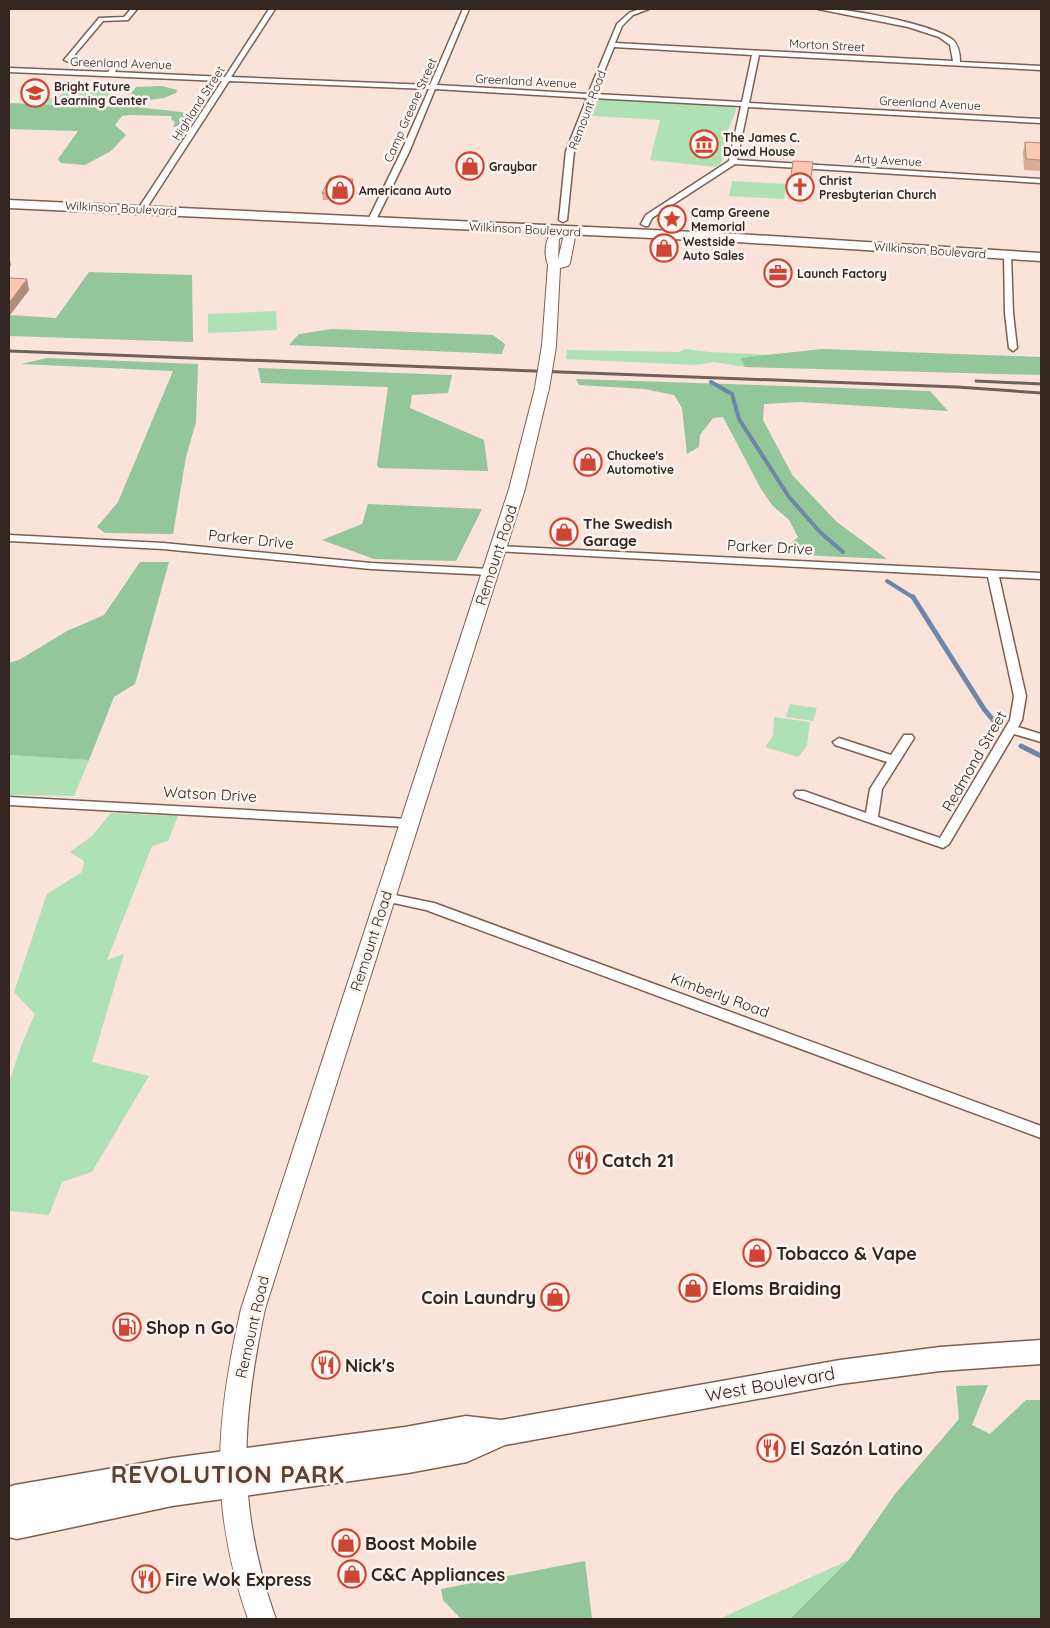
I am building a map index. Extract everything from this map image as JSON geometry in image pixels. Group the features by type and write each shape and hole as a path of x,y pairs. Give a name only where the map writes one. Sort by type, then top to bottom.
{"main road":[{"name":"Wilkinson Boulevard","path":"9,196 144,206"},
{"name":"Wilkinson Boulevard","path":"9,204 144,206 562,225 1041,257"},
{"name":"Wilkinson Boulevard","path":"562,225 645,224 1041,248"},
{"name":"Remount Road","path":"262,1619 250,1581 236,1513 232,1431 242,1360 253,1309 518,489 533,430 549,346 554,265 550,257 553,238 562,225"},
{"name":"West Boulevard","path":"9,1503 15,1498 233,1473 408,1460 467,1449 501,1433 849,1371 940,1360 1041,1352"},
{"name":"West Boulevard","path":"9,1523 17,1525 172,1493 233,1473"}],"street":[{"path":"110,74 117,64 67,60 101,19 126,20 134,9"},
{"name":"Highland Street","path":"144,206 272,9"},
{"name":"Camp Greene Street","path":"374,216 434,87 466,9"},
{"name":"Remount Road","path":"562,225 566,202 570,151 591,95 622,20 631,14 646,9"},
{"path":"820,9 917,27 938,34 952,42 955,48 957,63"},
{"name":"Morton Street","path":"612,45 1041,68"},
{"path":"645,224 649,217 733,162 747,104 756,53"},
{"name":"Greenland Avenue","path":"9,70 434,87 1041,121"},
{"name":"Arty Avenue","path":"733,162 1041,181"},
{"path":"1007,255 1009,313 1013,348"},
{"name":"Parker Drive","path":"9,538 251,552 371,566 490,572"},
{"name":"Parker Drive","path":"498,549 1041,576"},
{"name":"Redmond Street","path":"871,819 943,844 1011,729 1019,712 1020,696 993,573"},
{"path":"1011,729 1041,738"},
{"path":"800,794 871,819 876,789 908,738"},
{"path":"839,742 894,760"},
{"name":"Watson Drive","path":"9,801 409,823"},
{"name":"Kimberly Road","path":"385,897 429,906 1041,1132"}],"green space":[{"path":"162,86 177,90 176,93 164,98 141,101 137,107 189,113 191,116 183,127 173,127 175,122 171,119 172,116 122,116 115,125 126,135 111,151 85,165 61,163 58,159 78,131 9,129 9,103 116,107 124,104 136,87"},
{"path":"66,89 113,91 99,105 24,103 29,97 58,98"},
{"path":"601,99 735,107 735,113 722,152 724,157 716,167 650,160 660,120 591,115 596,101"},
{"path":"732,181 786,184 784,199 729,196"},
{"path":"89,272 192,275 193,342 9,336 9,315 56,318"},
{"path":"276,311 277,330 208,333 208,314"},
{"path":"332,329 493,335 505,344 502,354 289,345 299,334"},
{"path":"685,349 776,355 740,358 745,367 714,362 695,365 566,359 567,350 679,352"},
{"path":"822,349 1041,357 1041,375 745,367 740,358"},
{"path":"47,358 198,364 196,422 186,457 173,534 105,533 97,527 118,502 173,371 21,364"},
{"path":"258,368 452,375 448,393 412,395 410,408 484,440 488,471 379,468 377,465 388,387 261,383"},
{"path":"576,379 930,391 948,411 800,402 764,404 763,420 793,476 837,522 887,559 780,554 798,537 789,520 772,505 761,489 723,417 713,418 700,435 699,447 687,454 682,408 674,395 644,389 579,385"},
{"path":"368,504 482,509 456,561 374,559 322,540 362,524"},
{"path":"140,562 169,562 135,684 114,697 89,760 9,755 9,663 19,660 67,631 104,615"},
{"path":"790,704 817,708 813,721 786,717"},
{"path":"774,717 810,722 807,746 798,757 765,747 773,736"},
{"path":"9,755 89,760 74,796 9,795"},
{"path":"111,813 178,816 168,841 152,846 107,960 124,954 92,1062 149,1076 92,1172 62,1182 49,1215 9,1211 9,1083 21,1046 35,1014 14,992 47,894 82,872 84,861 70,852 92,836"},
{"path":"988,1385 972,1425 990,1434 1026,1400 1041,1400 1041,1619 790,1619 849,1560 895,1494 959,1419 956,1386"},
{"path":"849,1560 790,1619 719,1619"},
{"path":"585,1561 592,1619 461,1619 443,1600 441,1589"}],"building":[{"path":"1025,142 1041,143 1041,160 1026,159"},
{"path":"793,161 813,162 810,184 790,183"},
{"path":"330,178 353,179 346,194 322,193"},
{"path":"9,278 27,279 9,303"}],"waterway":[{"path":"711,382 732,394 739,419 789,497 820,532 843,552"},
{"path":"887,581 913,598"},
{"path":"913,598 984,709 999,727"},
{"path":"1021,746 1041,756"}],"railway":[{"path":"9,351 957,387 1041,393"},
{"path":"976,381 1041,384"}],"place":[{"name":"Bright Future Learning Center","path":"35,93"},
{"name":"The James C. Dowd House","path":"704,144"},
{"name":"Graybar","path":"470,166"},
{"name":"Christ Presbyterian Church","path":"800,187"},
{"name":"Americana Auto","path":"340,190"},
{"name":"Camp Greene Memorial","path":"672,219"},
{"name":"Westside Auto Sales","path":"664,248"},
{"name":"Launch Factory","path":"778,273"},
{"name":"Chuckee's Automotive","path":"588,462"},
{"name":"The Swedish Garage","path":"564,532"},
{"name":"Catch 21","path":"583,1160"},
{"name":"Tobacco & Vape","path":"757,1253"},
{"name":"Eloms Braiding","path":"693,1288"},
{"name":"Coin Laundry","path":"555,1297"},
{"name":"Shop n Go","path":"127,1327"},
{"name":"Nick's","path":"326,1365"},
{"name":"El Sazón Latino","path":"771,1448"},
{"name":"Boost Mobile","path":"346,1543"},
{"name":"C&C Appliances","path":"352,1574"},
{"name":"Fire Wok Express","path":"146,1579"}],"district":[{"name":"REVOLUTION PARK","path":"228,1474"}]}
